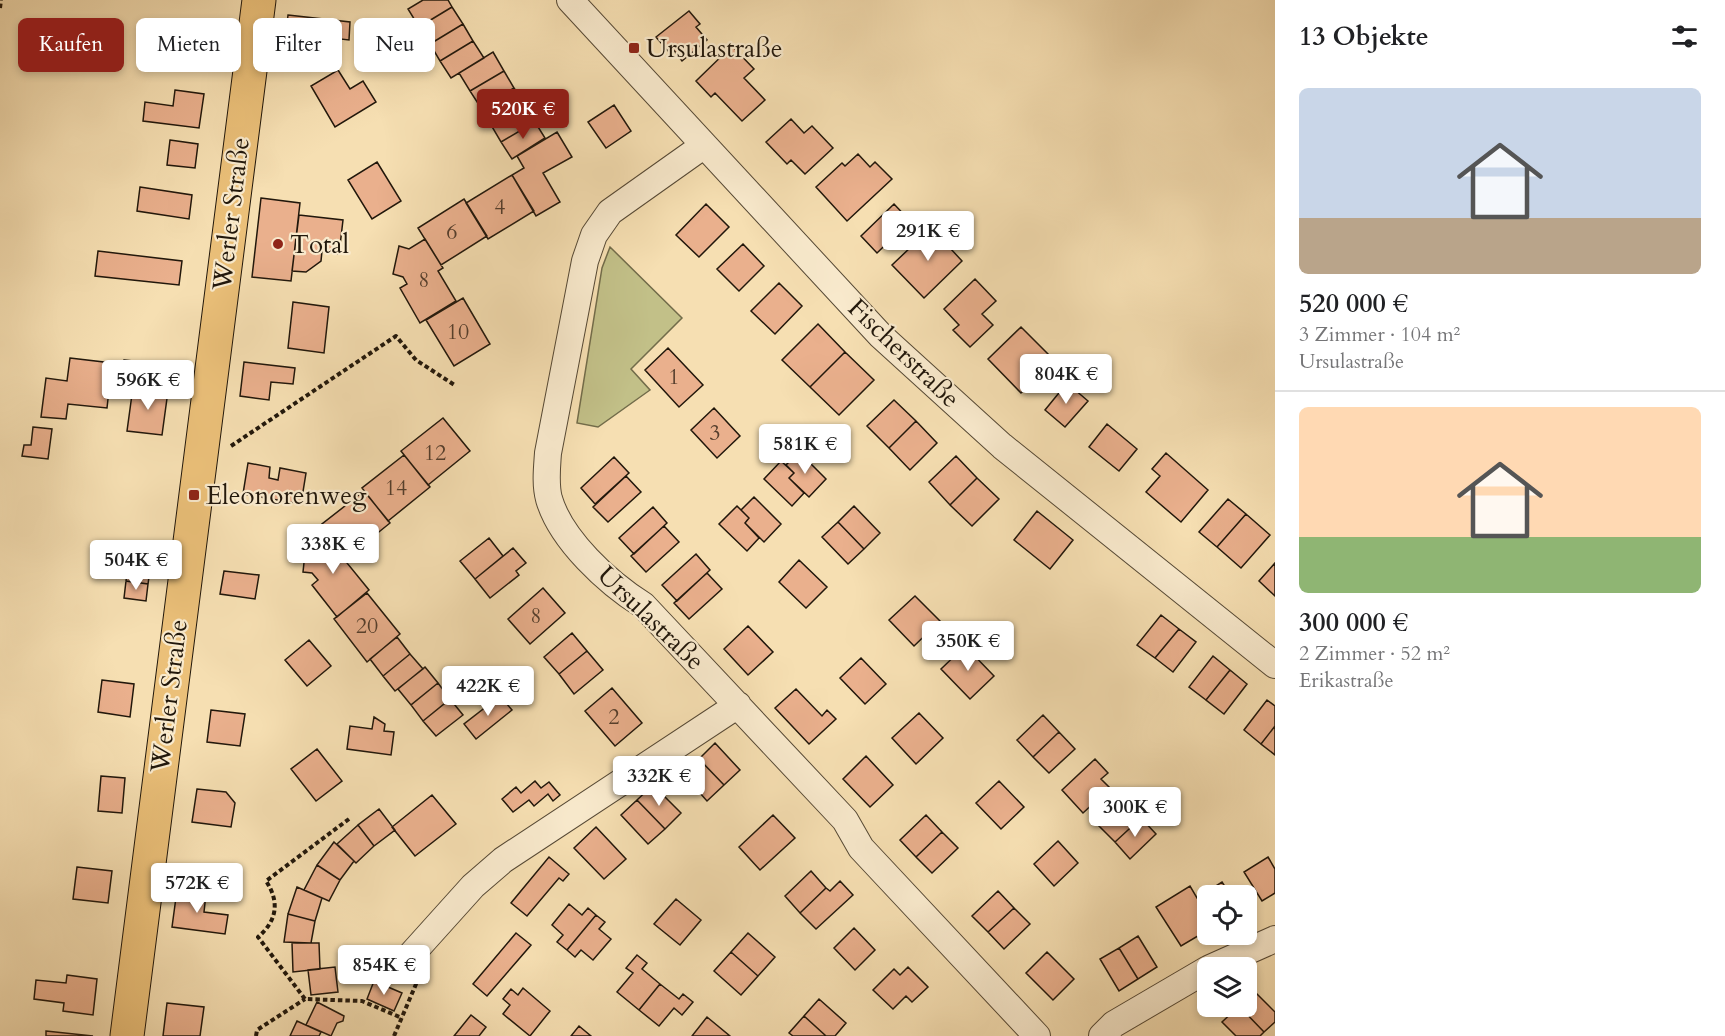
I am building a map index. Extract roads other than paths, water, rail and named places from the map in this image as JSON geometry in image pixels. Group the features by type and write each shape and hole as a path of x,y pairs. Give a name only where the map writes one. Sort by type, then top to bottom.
{"main road":[{"name":"Werler Straße","path":"127,1036 259,0"}],"street":[{"name":"Fischerstraße","path":"570,0 881,336 1002,446 1275,665"},
{"name":"Ursulastraße","path":"704,146 610,212 594,235 585,261 546,475 549,498 556,518 569,537 618,589 643,605 845,820 861,848 1037,1036"},
{"path":"416,962 473,886 503,860 738,705"},
{"path":"1234,957 1275,939"},
{"path":"1102,1036 1114,1024 1197,975"}],"place":[{"name":"Ursulastraße","path":"634,48"},
{"name":"Total","path":"278,244"},
{"name":"Eleonorenweg","path":"194,495"}]}
